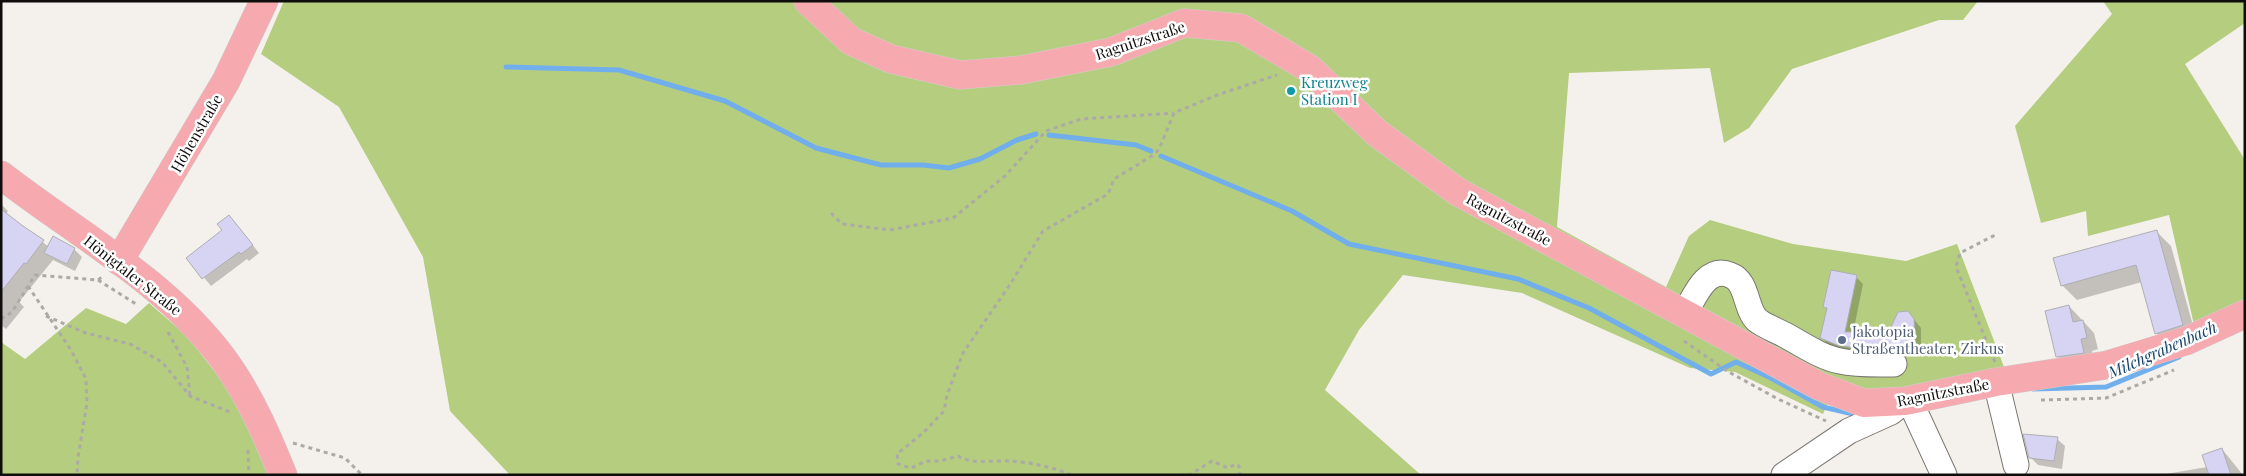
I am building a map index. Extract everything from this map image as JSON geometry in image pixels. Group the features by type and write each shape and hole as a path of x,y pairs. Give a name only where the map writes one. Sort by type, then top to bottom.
{"main road":[{"name":"Höhenstraße","path":"119,261 226,81 264,1"},
{"name":"Ragnitzstraße","path":"808,1 852,40 891,59 960,75 1021,70 1111,52 1184,23 1241,28 1310,69 1377,134 1458,192 1819,386 1864,403 1906,401 1999,381 2107,365 2186,341 2245,314"},
{"name":"Hönigtaler Straße","path":"1,176 119,261 158,291 191,322 230,368 254,406 283,475"}],"lane":[{"path":"1685,313 1702,283 1711,276 1722,273 1730,275 1740,285 1757,320 1764,324 1819,353 1839,361 1858,364 1894,364"},
{"path":"1999,381 2016,465"},
{"path":"1784,475 1850,431 1891,412 1906,401 1914,410 1944,475"}],"path":[{"path":"831,213 842,224 890,230 953,218 1005,176 1046,132 1082,119 1174,113 1217,95 1283,72"},
{"path":"1071,475 1061,471 1010,461 965,461 958,456 940,461 926,461 911,468 898,464 897,454 924,432 944,411 947,395 963,353 1009,286 1043,231 1108,194 1114,179 1154,154 1159,149 1174,113"},
{"path":"1997,234 1960,253 1956,268 1999,381"},
{"path":"98,280 119,261"},
{"path":"1,319 12,312 35,275 98,280 141,308"},
{"path":"28,286 46,316 71,350 86,379 88,403 78,457 78,475"},
{"path":"46,316 86,333 130,344 162,362 190,396 232,413"},
{"path":"165,326 187,367 190,396"},
{"path":"1718,365 1778,399 1850,431"},
{"path":"248,441 248,475"},
{"path":"292,443 345,458 362,475"},
{"path":"1180,475 1191,474 1212,461 1228,468 1236,464 1240,475"}],"green space":[{"path":"284,1 1978,1 1963,20 1939,20 1792,69 1749,128 1724,143 1710,68 1569,73 1557,227 1666,287 1689,236 1710,220 1793,244 1906,261 1957,244 2014,393 1828,403 1823,414 1735,372 1690,368 1522,293 1403,275 1359,330 1325,390 1421,475 510,475 450,411 423,257 339,107 261,54"},
{"path":"2103,1 2245,1 2245,23 2185,64 2245,160 2245,302 2195,329 2169,215 2088,236 2086,211 2041,223 2015,126 2112,14"},
{"path":"149,303 187,336 247,413 268,475 1,475 1,342 25,359 86,308 126,324"}],"building":[{"path":"1,209 44,240 1,292"},
{"path":"229,215 253,245 241,254 239,252 202,279 186,258 222,230 217,224"},
{"path":"2157,230 2183,325 2155,334 2136,265 2061,286 2053,258"},
{"path":"53,236 75,248 67,264 44,253"},
{"path":"1831,270 1857,275 1845,332 1872,332 1890,329 1898,312 1908,311 1914,319 1915,343 1894,350 1861,349 1837,345 1820,338 1827,308 1823,307"},
{"path":"2069,305 2073,322 2083,320 2087,338 2081,339 2084,353 2056,357 2045,311"},
{"path":"2023,434 2058,437 2054,461 2029,458"},
{"path":"2222,448 2231,475 2209,475 2202,455"}],"waterway":[{"path":"506,67 619,70 725,101 816,148 881,165 923,165 949,168 980,159 1017,140 1036,134"},
{"path":"1049,135 1136,145 1151,151"},
{"path":"1161,156 1292,211 1349,244 1518,279 1589,308 1711,374 1736,362 1769,377 1823,407 1862,416"},
{"name":"Milchgrabenbach","path":"2033,389 2106,387 2179,357"}],"place":[{"name":"Kreuzweg Station I","path":"1291,91"},
{"name":"Jakotopia Straßentheater, Zirkus","path":"1842,340"}]}
